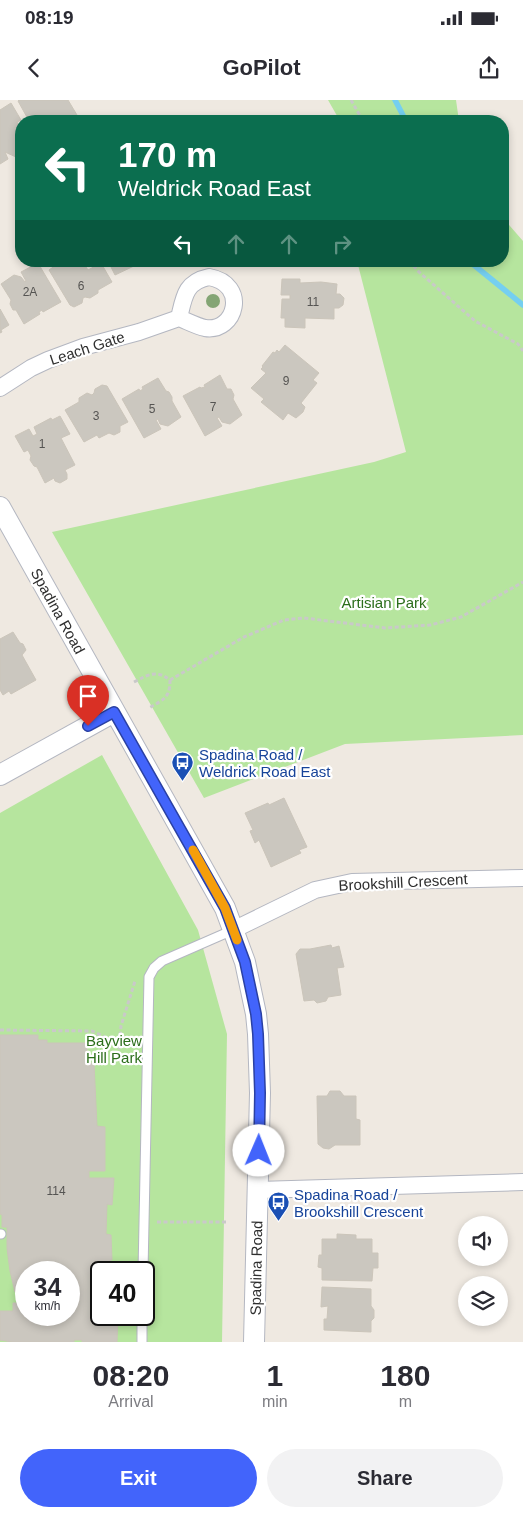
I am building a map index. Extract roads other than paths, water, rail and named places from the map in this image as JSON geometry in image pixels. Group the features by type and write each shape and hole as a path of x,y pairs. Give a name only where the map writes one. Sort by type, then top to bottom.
{"street":[{"name":"Leach Gate","path":"0,388 31,368 83,346 140,332 179,318"},
{"name":"Spadina Road","path":"0,507 225,908 245,962 256,1014 260,1093 254,1342"},
{"path":"0,775 114,712"},
{"name":"Brookshill Crescent","path":"233,930 315,890 335,885 352,882 523,878"},
{"path":"258,1190 523,1182"}],"lane":[{"path":"143,1261 150,977 154,968 162,961 233,930"},
{"path":"142,1326 142,1342"}],"waterway":[{"path":"395,100 403,115"},
{"path":"476,267 523,305"}],"place":[{"name":"Spadina Road / Weldrick Road East","path":"183,782"},
{"name":"Spadina Road / Brookshill Crescent","path":"278,1222"}],"park label":[{"name":"Artisian Park","path":"384,602"},
{"name":"Bayview Hill Park","path":"114,1048"}]}
